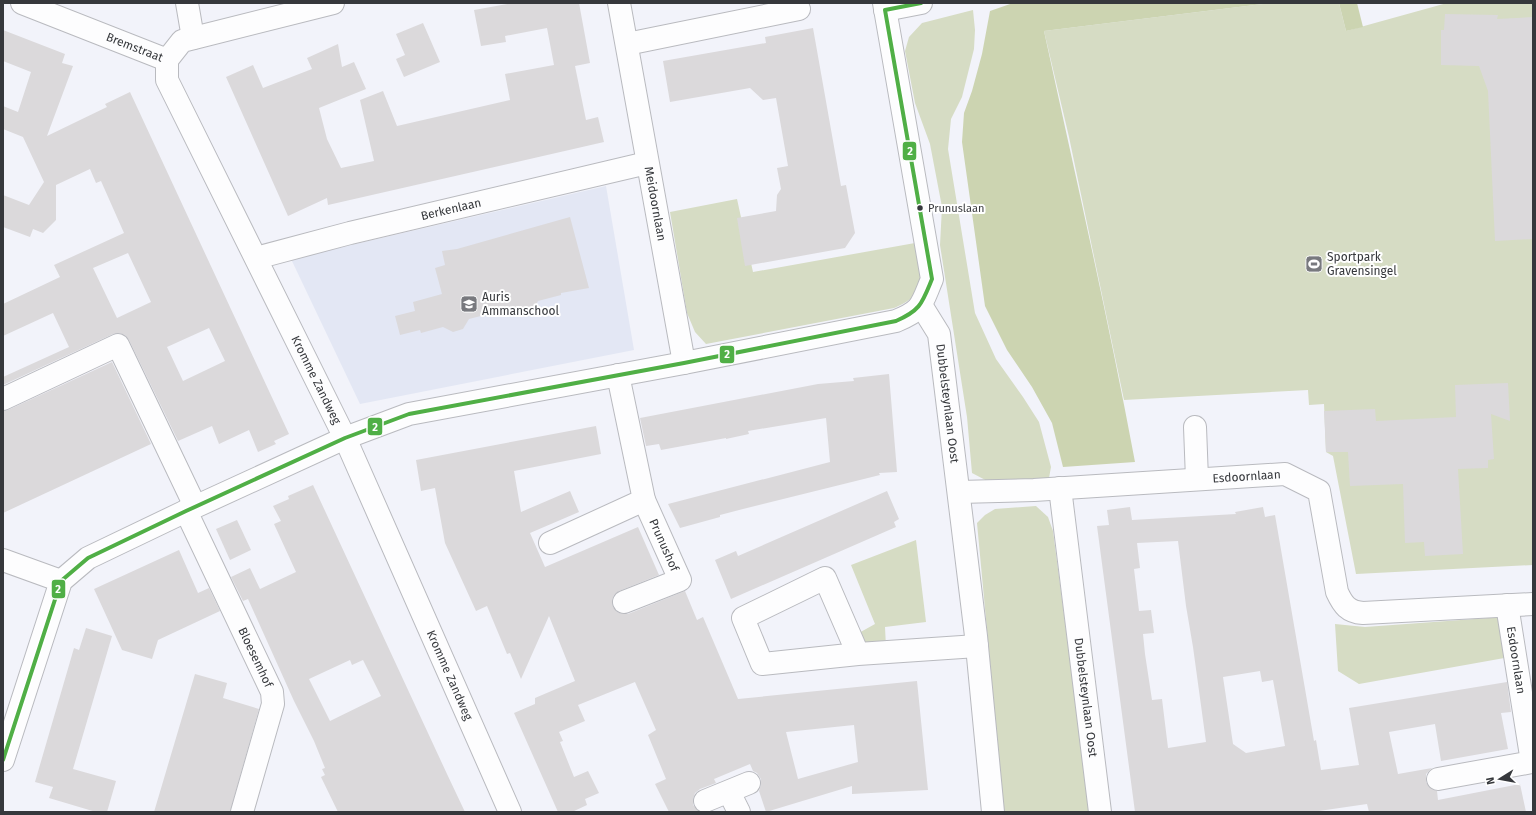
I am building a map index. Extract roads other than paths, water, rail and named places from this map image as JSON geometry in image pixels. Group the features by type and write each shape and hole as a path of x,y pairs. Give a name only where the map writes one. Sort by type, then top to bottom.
{"street":[{"name":"Bremstraat","path":"22,3 167,60 182,40 333,3"},
{"path":"187,3 193,38"},
{"name":"Meidoornlaan","path":"619,3 684,363"},
{"path":"3,760 61,581 88,558 191,508 345,438 409,414 684,363 896,321 911,314 921,305 932,279 885,7 921,3"},
{"path":"627,44 800,9"},
{"name":"Kromme Zandweg","path":"167,60 167,80 345,438 510,812"},
{"name":"Berkenlaan","path":"256,258 350,233 647,164"},
{"name":"Dubbelsteynlaan Oost","path":"921,305 939,334 977,646 993,812"},
{"name":"Bloesemhof","path":"3,399 118,345 272,692 273,704 242,812"},
{"name":"Prunushof","path":"618,375 644,500 680,580 624,602"},
{"path":"1195,427 1197,479"},
{"name":"Esdoornlaan","path":"959,492 1034,490 1285,474 1319,491 1337,592 1348,610 1363,613 1533,604"},
{"name":"Dubbelsteynlaan Oost","path":"1060,488 1100,812"},
{"path":"550,543 644,500"},
{"path":"3,560 61,581"},
{"path":"858,654 825,578 743,618 762,664 858,654 977,646"},
{"name":"Esdoornlaan","path":"1438,780 1532,764 1507,605"},
{"path":"705,800 750,783"},
{"path":"729,792 738,812"}],"place":[{"name":"Prunuslaan","path":"920,208"},
{"name":"Sportpark Gravensingel","path":"1314,264"},
{"name":"Auris Ammanschool","path":"469,304"}]}
